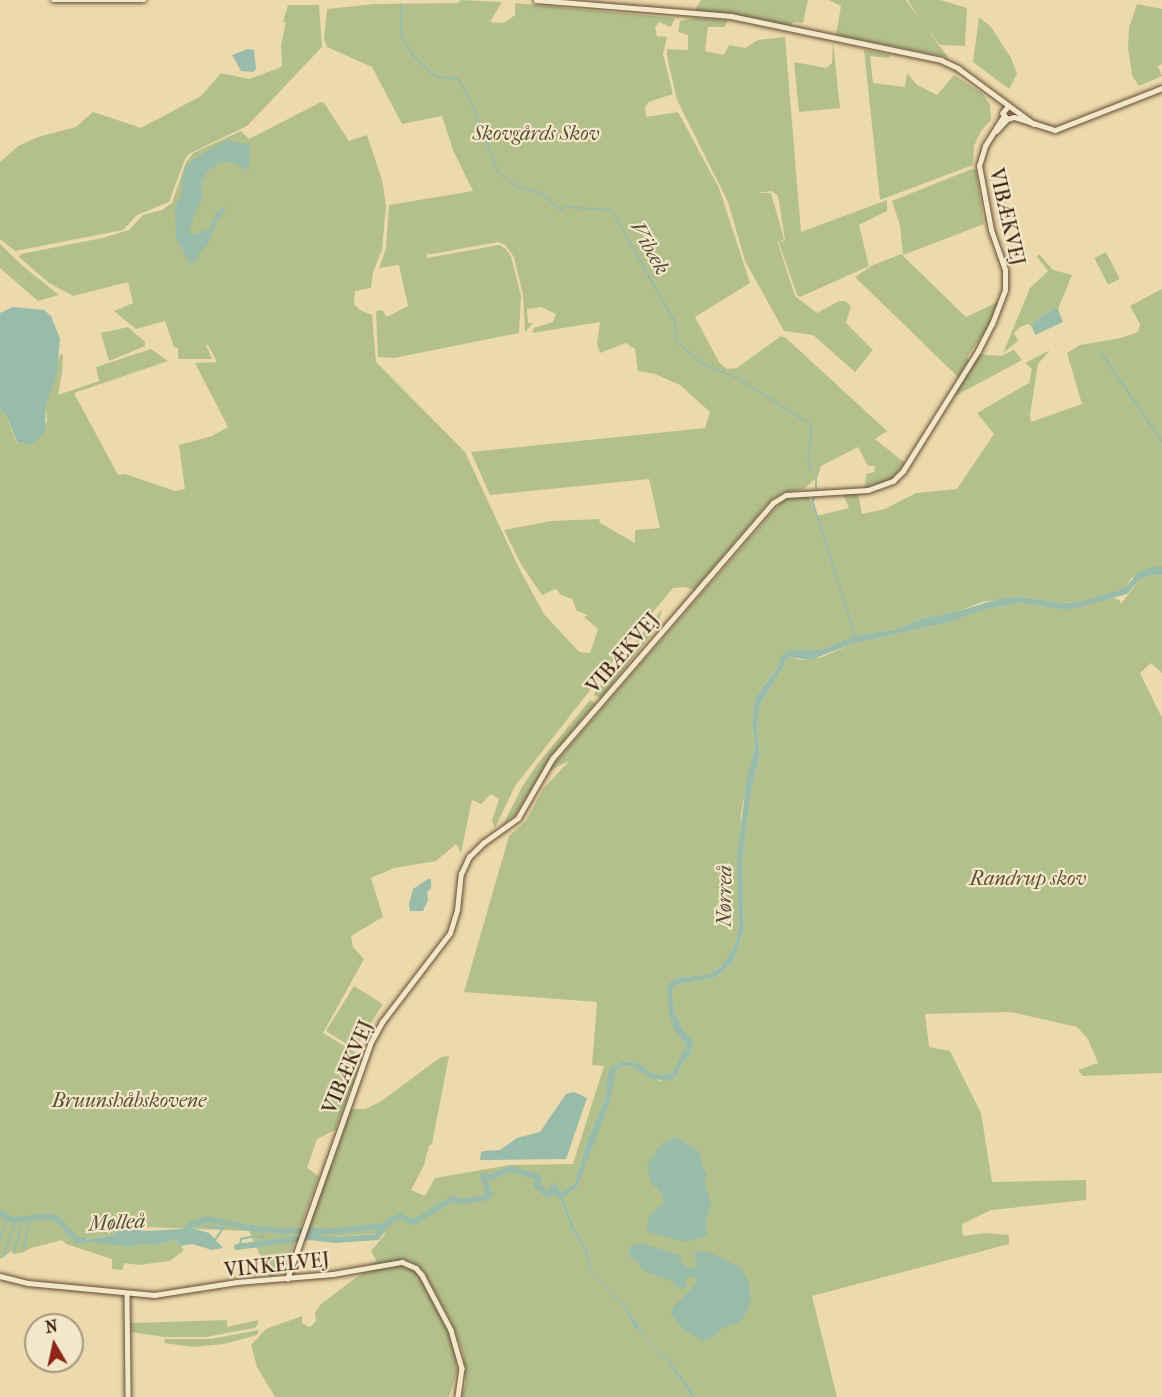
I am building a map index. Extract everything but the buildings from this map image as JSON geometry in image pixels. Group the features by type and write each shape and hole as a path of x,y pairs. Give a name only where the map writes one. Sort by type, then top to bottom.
{"street":[{"path":"53,0 144,0"},
{"path":"536,0 715,14 941,60 958,68 994,95 1006,113 1049,130 1059,129 1162,88"},
{"path":"1006,113 1013,108 1015,115"},
{"name":"VIBÆKVEJ","path":"287,1279 298,1240 370,1044 382,1022 450,933 457,910 461,874 469,856 518,818 552,759 773,503 794,493 868,490 893,481 912,458 978,351 993,324 1005,290 1005,270 991,230 980,178 981,154 1006,113"},
{"name":"VINKELVEJ","path":"0,1276 28,1283 127,1294 172,1294 237,1282 333,1274 395,1262 416,1268 441,1310 457,1345 462,1368 458,1397"},
{"path":"127,1294 128,1397"}],"green space":[{"path":"461,0 502,2 490,22 504,23 515,15 515,3 675,18 671,27 659,22 655,28 657,36 667,37 663,54 673,94 649,102 645,107 646,117 678,112 719,188 750,283 695,317 719,362 727,369 737,368 781,336 786,338 887,431 875,439 905,463 889,482 865,487 866,474 874,472 875,466 868,466 858,447 821,466 818,476 804,489 781,493 768,503 694,590 685,587 673,588 515,786 495,828 492,821 499,799 491,794 481,804 472,800 461,853 456,844 436,861 394,868 371,878 383,917 351,936 353,947 364,959 323,1033 363,1057 335,1130 317,1139 307,1168 319,1176 283,1273 270,1277 249,1231 119,1226 114,1235 81,1240 132,1247 141,1244 158,1245 172,1240 177,1241 184,1250 170,1261 139,1265 124,1263 123,1270 112,1269 112,1259 66,1244 62,1240 31,1248 22,1253 12,1254 13,1250 0,1259 0,409 6,415 16,442 27,445 34,443 47,421 46,405 60,355 63,354 58,395 99,381 96,367 151,349 168,361 74,393 118,475 125,474 175,491 185,489 179,445 212,436 228,427 195,363 217,362 208,345 206,345 212,359 178,359 178,348 174,347 165,321 136,329 114,311 133,303 128,282 73,296 49,283 19,257 21,254 102,238 129,230 143,215 162,210 172,203 186,162 193,153 241,131 249,139 321,102 324,103 349,141 367,135 382,180 386,205 382,250 373,272 371,288 355,291 354,304 360,310 372,315 376,362 465,452 520,570 544,614 579,652 590,653 598,629 584,617 588,615 577,611 572,599 561,595 556,589 542,595 522,566 504,530 551,521 599,519 600,523 635,543 635,530 660,528 649,479 490,495 471,452 705,428 710,412 680,385 655,374 638,371 635,349 626,343 600,353 597,343 600,322 532,333 534,328 553,322 556,314 541,307 527,309 528,323 533,323 525,332 523,295 514,257 505,245 498,242 426,255 427,258 499,245 505,248 511,256 521,296 519,333 394,358 378,357 376,311 382,310 387,317 408,306 399,265 379,268 386,248 389,205 473,191 453,150 442,116 402,124 372,67 327,47 324,39 327,9 375,4 458,3"},
{"path":"701,0 808,0 803,23 793,22 791,26 695,10"},
{"path":"829,0 906,0 918,17 908,0 940,0 967,8 965,46 940,45 920,20 948,57 836,35 841,6"},
{"path":"1137,4 1162,9 1162,64 1158,66 1162,76 1139,86 1132,75 1128,48 1129,28"},
{"path":"288,5 319,5 322,47 247,126 189,154 169,202 137,215 123,230 15,251 0,239 0,162 18,146 38,137 76,127 93,112 141,128 201,96 221,73 249,79 279,68 282,66 281,45 286,22 283,22"},
{"path":"979,17 991,27 1011,58 1017,74 1009,89 973,62"},
{"path":"696,18 728,20 725,27 708,27 705,51 724,55 729,45 745,48 758,40 785,37 801,232 887,200 887,211 859,225 869,266 800,297 797,295 779,243 785,240 778,196 772,191 756,193 771,193 784,239 778,243 795,296 817,313 839,301 845,301 851,306 846,323 873,350 855,372 813,335 784,331 745,261 728,202 677,100 667,56 667,49 688,50 688,35 678,32 680,21"},
{"path":"833,42 840,108 799,112 794,62 826,68 832,63"},
{"path":"864,50 891,55 889,58 870,56 873,83 905,87 907,73 917,85 937,95 954,75 983,94 990,105 991,120 981,131 974,146 973,165 880,200"},
{"path":"972,169 976,170 984,224 903,255 900,225 892,201"},
{"path":"0,244 59,295 38,301 0,268"},
{"path":"1106,252 1120,279 1108,285 1094,258"},
{"path":"901,254 966,317 998,302 987,329 967,357 969,360 958,377 855,277 871,266"},
{"path":"1039,254 1053,270 1072,275 1058,309 1053,309 1036,320 1032,327 1028,324 1020,327 1014,333 1018,341 1003,353 1030,288 1048,271 1037,257"},
{"path":"1162,289 1162,567 1151,567 1131,578 1127,586 1119,590 1078,602 1060,603 1023,597 982,602 959,611 923,618 897,629 853,636 822,650 790,650 755,697 752,722 755,746 741,813 739,926 735,944 723,965 709,974 677,978 667,989 675,1032 686,1045 685,1049 672,1073 661,1075 650,1072 639,1063 624,1061 606,1081 606,1096 587,1141 575,1183 560,1193 560,1200 571,1228 585,1251 590,1272 623,1307 634,1327 643,1334 656,1353 666,1360 692,1397 461,1397 466,1384 463,1352 452,1323 423,1270 408,1260 371,1265 377,1261 371,1251 386,1233 303,1239 351,1109 365,1109 380,1102 441,1057 449,1056 432,1144 429,1146 424,1165 411,1190 425,1196 435,1178 510,1165 573,1164 604,1066 592,1065 597,1002 464,992 509,836 526,821 543,789 569,761 547,772 784,499 809,496 816,516 849,508 843,494 858,493 862,514 885,509 916,493 957,489 994,434 977,413 1029,383 1032,369 1025,363 1050,350 1038,364 1030,415 1031,422 1082,404 1067,353 1080,345 1121,338 1138,332 1140,324 1130,306"},
{"path":"128,327 145,342 145,346 109,361 101,333"},
{"path":"1014,350 1022,360 951,398 978,354 1001,356"},
{"name":"Randrup skov","path":"1162,575 1162,673 1151,663 1140,673 1162,718 1162,1073 1083,1076 1078,1070 1098,1063 1088,1039 1077,1027 1011,1012 925,1014 929,1047 950,1051 981,1113 992,1182 1086,1180 1086,1200 991,1210 962,1224 963,1236 985,1233 1009,1235 1009,1244 812,1296 837,1397 695,1397 668,1358 657,1352 625,1306 592,1271 588,1251 574,1227 563,1198 578,1186 616,1071 620,1067 630,1066 659,1081 677,1076 682,1064 692,1053 693,1042 684,1031 674,1011 672,990 679,984 716,978 733,962 744,930 742,865 751,791 760,756 757,724 760,705 789,657 800,660 822,657 852,644 950,622 986,609 1020,603 1064,610 1113,598 1120,600 1121,604 1138,581 1148,576"},
{"path":"662,609 658,626 601,698 593,695"},
{"path":"590,700 595,703 552,755 517,813 503,825 522,787 536,766"},
{"path":"354,986 383,1004 355,1049 326,1031"},
{"path":"400,1264 417,1272 424,1281 454,1337 457,1371 449,1397 275,1397 257,1367 251,1345 266,1329 302,1316 302,1323 310,1327 316,1321 315,1313 320,1305 354,1279 368,1270"},
{"path":"227,1320 227,1327 258,1320 258,1324 255,1328 206,1337 165,1337 131,1332 131,1323"},
{"path":"259,1330 257,1335 224,1344 193,1347 164,1343 165,1339 211,1339"}],"shaded area":[{"path":"248,49 254,50 256,69 253,72 241,71 232,55"},
{"path":"226,140 251,145 249,171 231,162 220,162 208,171 201,183 203,199 195,212 189,233 193,235 209,229 216,213 228,205 216,224 208,244 198,255 198,260 190,264 176,238 175,210 182,192 186,166"},
{"path":"13,307 44,310 51,316 60,339 57,373 46,405 45,431 34,443 28,445 17,442 6,415 0,409 0,313"},
{"path":"1053,309 1058,309 1063,322 1035,335 1032,327 1036,320"},
{"path":"1151,567 1162,567 1162,575 1148,576 1138,581 1127,594 1081,607 1064,610 1020,603 987,609 950,622 852,644 810,660 789,657 760,705 757,724 760,756 751,791 742,865 744,930 733,962 716,978 679,984 672,990 674,1011 684,1031 693,1041 692,1053 682,1064 677,1076 668,1081 652,1079 630,1066 620,1067 616,1071 610,1102 578,1186 563,1198 574,1227 588,1251 592,1271 625,1306 657,1352 668,1358 695,1397 692,1397 666,1360 656,1353 643,1334 634,1327 623,1307 590,1272 585,1251 571,1228 559,1197 560,1193 575,1183 587,1141 606,1096 606,1081 611,1067 624,1061 639,1063 650,1072 661,1075 672,1073 686,1045 675,1032 669,1016 667,989 670,982 677,978 709,974 722,966 735,944 739,926 737,856 747,778 755,747 752,722 755,697 777,668 781,656 790,650 822,650 853,636 897,629 923,618 959,611 1002,598 1023,597 1060,603 1078,602 1119,590 1127,586 1137,573"},
{"path":"431,879 431,888 427,892 428,900 423,911 410,911 409,904 413,889"},
{"path":"574,1092 587,1098 566,1159 480,1160 481,1152 500,1150 517,1138 540,1132 566,1094"},
{"path":"677,1137 698,1151 702,1166 708,1175 704,1179 711,1203 706,1222 707,1236 684,1242 649,1232 646,1228 650,1215 664,1202 657,1186 652,1186 647,1166 661,1144"},
{"path":"185,1226 209,1233 223,1248 212,1250 192,1244 181,1246 177,1241 172,1240 158,1245 141,1244 132,1247 78,1241 114,1235 119,1228 146,1231 183,1229"},
{"path":"640,1243 680,1255 682,1264 687,1267 697,1268 694,1253 702,1252 712,1253 741,1268 749,1283 751,1302 741,1322 722,1328 715,1336 703,1341 684,1330 671,1314 674,1306 695,1285 697,1279 687,1276 685,1288 679,1289 674,1282 643,1271 638,1262 630,1258 629,1251 629,1247"}],"waterway":[{"path":"402,4 402,38 414,56 434,75"},
{"name":"Vibæk","path":"437,77 459,79 473,105 498,172 519,187 542,193 561,210 565,207 612,210 675,322 677,342 703,364 736,377 812,425 809,463 812,469"},
{"path":"1101,352 1162,441"},
{"name":"Vibæk","path":"816,476 816,489"},
{"name":"Vibæk","path":"815,496 813,502 856,637"},
{"name":"Mølleå","path":"406,1219 414,1222 454,1198 460,1202 487,1197 490,1195 483,1176 491,1177 511,1169 538,1177 537,1186 549,1195 554,1186 557,1194 562,1195"},
{"name":"Mølleå","path":"0,1213 13,1220 49,1216 57,1219 78,1241 84,1240"},
{"path":"237,1247 310,1237 335,1240 377,1237 389,1221 401,1216"},
{"path":"0,1239 8,1217"},
{"path":"23,1250 31,1218"},
{"path":"14,1253 23,1219"},
{"name":"Mølleå","path":"184,1235 191,1224 207,1219 239,1226"},
{"path":"4,1256 16,1220"},
{"path":"196,1222 198,1225 224,1228 215,1241"},
{"name":"Mølleå","path":"242,1227 279,1231 336,1231 384,1226"},
{"path":"240,1246 241,1239 255,1236 263,1238 261,1229"}],"park label":[{"name":"Skovgårds Skov","path":"536,133"},
{"name":"Bruunshåbskovene","path":"129,1100"}],"water label":[{"name":"Nørreå","path":"724,896"}]}
